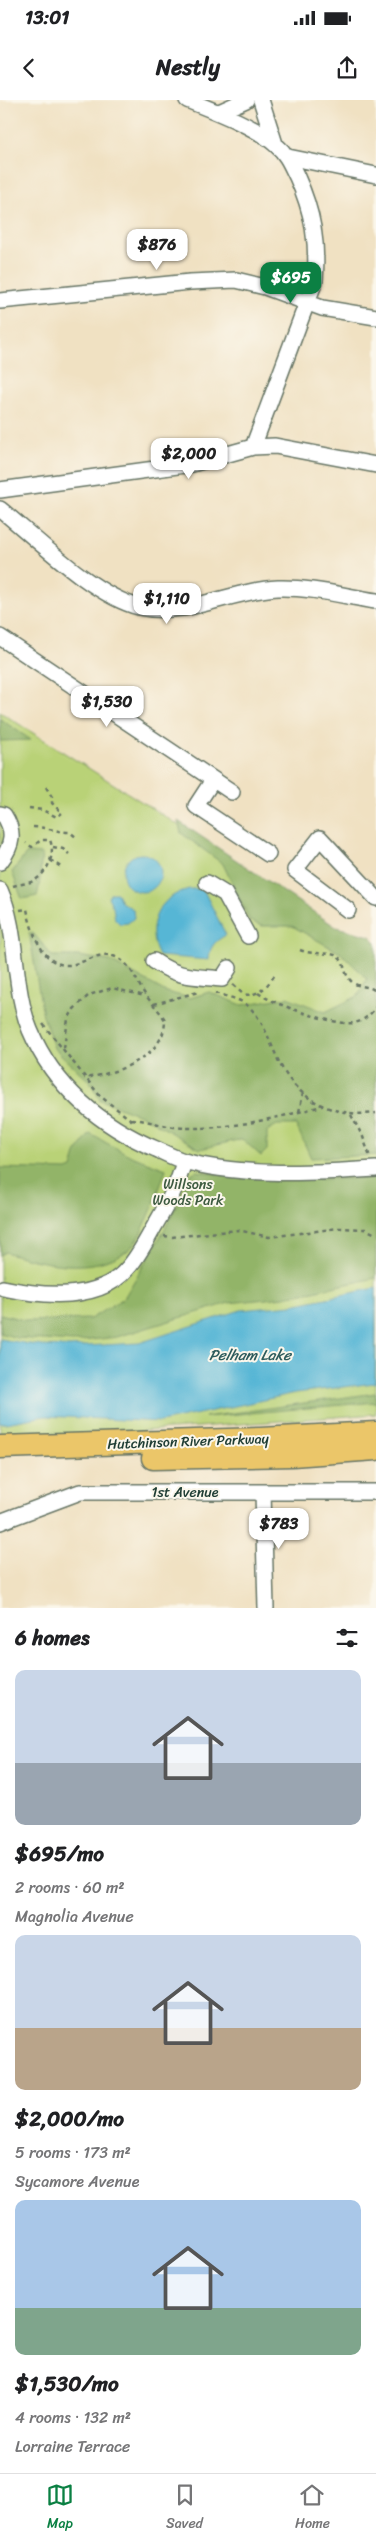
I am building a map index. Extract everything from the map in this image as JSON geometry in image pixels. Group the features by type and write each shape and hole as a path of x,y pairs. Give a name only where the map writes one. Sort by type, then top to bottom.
{"highway":[{"name":"Hutchinson River Parkway","path":"0,1446 250,1440 376,1433"},
{"name":"Hutchinson River Parkway","path":"0,1461 243,1456 376,1449"}],"street":[{"path":"188,100 219,112 275,144 288,157 309,206 315,229 317,252 315,281 253,447"},
{"path":"219,112 246,100"},
{"path":"261,100 275,144"},
{"path":"288,157 376,175"},
{"path":"0,301 190,282 236,280 265,286 307,304 376,317"},
{"path":"0,490 192,464 253,447 275,446 376,465"},
{"path":"0,509 101,592 139,607 180,610 256,590 279,588 332,593 376,601"},
{"path":"0,637 232,792"},
{"path":"213,780 196,806 268,854"},
{"path":"0,814 4,815 12,828 11,841 0,862"},
{"path":"348,910 295,870 320,838 376,898"},
{"path":"207,882 225,894 248,936"},
{"path":"5,888 27,1020 43,1057 67,1089 97,1117 135,1140 184,1161 249,1170 300,1172 374,1169"},
{"path":"154,961 171,972 182,976 222,979 229,968"},
{"path":"4,1288 52,1294 95,1289 115,1280 128,1269 152,1230 175,1190 184,1161"},
{"name":"1st Avenue","path":"0,1522 80,1492 376,1492"},
{"path":"263,1492 266,1608"}],"path":[{"path":"29,808 42,810 57,817 62,813 52,803 52,797 46,787"},
{"path":"33,827 48,827 56,832 70,832 77,838"},
{"path":"5,888 34,881 46,868 50,860 53,847 50,840 41,840 32,847 26,844"},
{"path":"53,847 63,849 69,854"},
{"path":"50,860 61,867"},
{"path":"17,910 27,909 30,928 48,957 57,962 69,965 98,956 112,955 125,963 146,996 165,1020 165,1028 153,1051 110,1073 84,1078"},
{"path":"300,950 311,955 329,953 337,956 343,961 349,979 355,984 370,987 376,991"},
{"path":"258,993 270,983 276,972"},
{"path":"236,987 243,994 258,993 276,1003 285,1004 302,1013 337,1022 356,1023 365,1019 376,1007"},
{"path":"146,996 112,988 97,991 80,1002 68,1019 64,1048 84,1078 111,1105 130,1118 174,1127 224,1126 322,1106"},
{"path":"154,1004 172,1000 190,992 204,991"},
{"path":"209,991 244,1003 253,1012 269,1038 284,1073 303,1093 322,1106 351,1116 376,1114"},
{"path":"299,1112 303,1093"},
{"path":"351,1116 364,1137 374,1169"},
{"path":"152,1230 167,1238 238,1230 269,1237 339,1228 365,1229 376,1234"}],"green space":[{"name":"Willsons Woods Park","path":"0,712 175,823 376,970 376,1414 116,1433 0,1437"},
{"path":"0,719 31,740 0,741"},
{"path":"178,821 336,927 370,936 376,942 376,1155 311,1158 296,1125 277,1125 267,1131 267,1150 261,1156 242,1139 200,1149 143,1116 100,1100 90,1082 54,1048 43,1016 29,932 34,934 52,956 78,956 110,961 166,992 190,998 209,992 242,1005 287,997 325,1012 358,996 367,979 342,954 292,926 262,926 250,921 223,864 181,833"},
{"path":"27,853 42,854 40,881 37,896 22,899 12,872"},
{"path":"90,1134 133,1157 166,1169 145,1225 133,1245 127,1251 113,1258 98,1263 82,1265 51,1263 5,1252 0,1255 0,1168 67,1170 72,1168 77,1151"},
{"path":"196,1171 286,1179 376,1178 376,1278 284,1297 229,1303 117,1337 73,1342 17,1338 0,1333 0,1314 28,1321 90,1319 124,1298 166,1227 191,1174"},
{"path":"376,1393 376,1402 205,1417"}],"water":[{"path":"142,854 156,859 161,873 156,887 142,892 128,887 123,873 128,859"},
{"path":"189,889 203,889 226,935 213,945 209,960 159,956 155,945 153,925 161,906 178,893"},
{"path":"111,893 117,893 121,902 133,909 134,918 128,923 120,924 115,919 113,907 108,897"},
{"name":"Pelham Lake","path":"376,1288 375,1383 296,1393 161,1422 45,1416 0,1424 0,1339 42,1346 69,1347 139,1343 241,1310 292,1305"}]}
